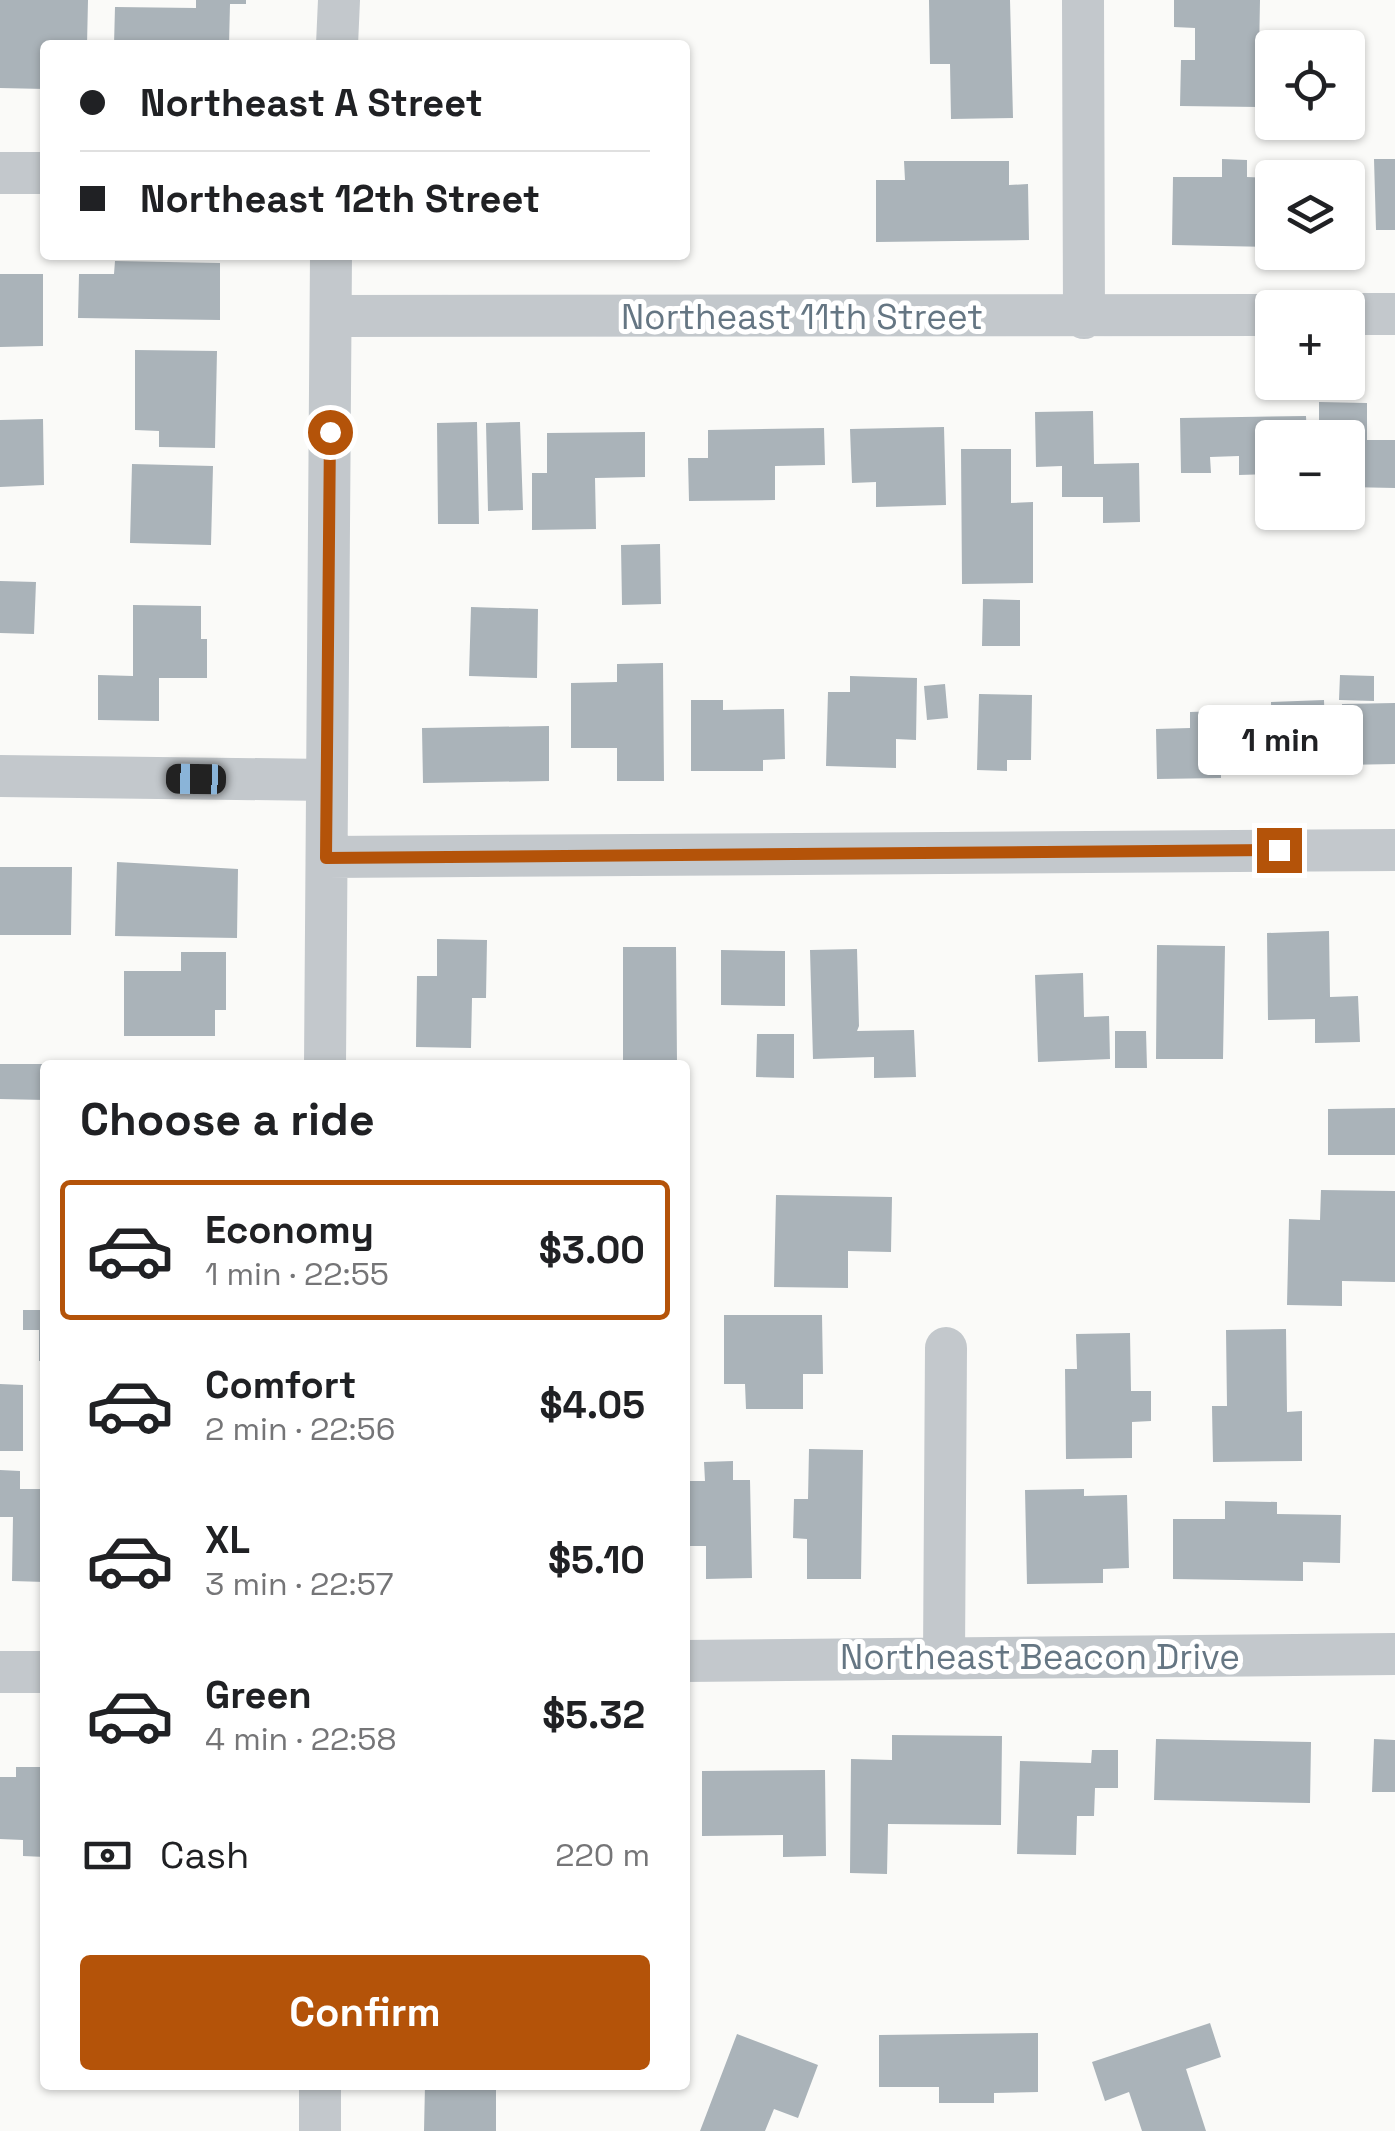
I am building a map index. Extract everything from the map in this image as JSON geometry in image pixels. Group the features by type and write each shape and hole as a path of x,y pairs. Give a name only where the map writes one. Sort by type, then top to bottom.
{"street":[{"path":"337,40 339,0"},
{"path":"1083,0 1084,318"},
{"path":"0,173 40,173"},
{"path":"325,1060 331,260"},
{"path":"1365,314 1395,314"},
{"name":"Northeast 11th Street","path":"331,316 1255,315"},
{"path":"0,776 327,780"},
{"path":"326,858 1395,850"},
{"path":"944,1657 946,1348"},
{"name":"Northeast Beacon Drive","path":"690,1661 1395,1654"},
{"path":"0,1672 40,1672"},
{"path":"320,2090 320,2131"}],"building":[{"path":"0,0 88,0 87,40 40,40 40,89 0,88"},
{"path":"196,0 246,0 246,4 230,4 229,40 114,40 115,7 196,8"},
{"path":"929,0 1010,0 1013,118 951,119 950,64 930,64"},
{"path":"1174,0 1260,0 1259,30 1255,30 1255,107 1180,106 1181,60 1195,60 1195,28 1174,27"},
{"path":"1222,159 1247,160 1247,177 1255,177 1255,247 1172,245 1173,177 1222,177"},
{"path":"1374,159 1395,159 1395,230 1376,230"},
{"path":"904,161 1009,161 1009,185 1028,184 1029,240 876,242 876,180 905,180"},
{"path":"115,261 220,263 220,320 78,318 79,274 114,274"},
{"path":"0,274 43,274 43,346 0,347"},
{"path":"135,350 217,351 215,448 159,447 159,431 135,430"},
{"path":"1319,402 1367,403 1367,440 1395,440 1395,488 1365,487 1365,420 1319,420"},
{"path":"1093,411 1094,464 1139,463 1140,522 1103,523 1103,497 1062,497 1062,466 1036,467 1035,412"},
{"path":"1306,416 1306,420 1255,420 1255,475 1239,475 1239,456 1210,457 1211,473 1181,473 1180,418"},
{"path":"43,419 44,485 0,487 0,420"},
{"path":"477,422 479,524 438,524 437,423"},
{"path":"520,422 523,510 488,511 486,423"},
{"path":"944,427 946,505 876,507 876,482 852,483 850,429"},
{"path":"824,428 825,465 775,466 775,500 689,501 688,458 708,458 708,430"},
{"path":"645,432 645,477 595,478 596,529 532,530 532,473 547,473 547,433"},
{"path":"961,449 1011,449 1011,503 1033,502 1033,583 962,584"},
{"path":"132,464 213,466 211,545 130,543"},
{"path":"660,544 661,604 622,605 621,545"},
{"path":"0,581 36,582 34,634 0,633"},
{"path":"983,599 1020,600 1020,646 982,646"},
{"path":"133,605 201,606 201,639 207,639 207,678 159,678 159,721 98,720 98,675 133,676"},
{"path":"471,607 538,609 537,678 469,676"},
{"path":"663,663 664,781 617,781 617,748 571,748 571,683 617,682 617,664"},
{"path":"1340,675 1374,676 1374,701 1339,700"},
{"path":"850,676 917,678 916,740 896,739 896,768 826,766 828,692 850,692"},
{"path":"945,684 948,718 927,720 924,686"},
{"path":"979,694 1032,695 1031,760 1007,760 1007,771 977,770"},
{"path":"691,700 723,700 723,710 784,709 785,759 763,760 763,771 691,771"},
{"path":"1324,700 1326,763 1272,764 1271,702"},
{"path":"1395,703 1395,764 1343,765 1342,704"},
{"path":"1220,711 1221,778 1157,779 1156,729 1190,728 1190,712"},
{"path":"549,726 549,781 423,783 422,728"},
{"path":"117,862 238,869 237,938 115,936"},
{"path":"0,867 72,867 71,935 0,935"},
{"path":"1329,931 1330,997 1358,996 1360,1042 1315,1043 1315,1019 1268,1020 1267,933"},
{"path":"437,939 487,940 486,998 472,998 471,1048 416,1047 417,976 437,976"},
{"path":"1157,945 1225,946 1223,1059 1156,1059"},
{"path":"623,947 676,947 677,1060 623,1060"},
{"path":"857,949 857,1031 914,1030 916,1077 874,1078 874,1057 813,1059 810,950"},
{"path":"721,950 785,951 785,1006 721,1005"},
{"path":"181,952 226,952 226,1010 215,1010 215,1036 124,1036 124,971 181,971"},
{"path":"1083,973 1084,1017 1109,1016 1110,1059 1038,1062 1035,975"},
{"path":"1115,1031 1146,1031 1147,1068 1115,1068"},
{"path":"757,1034 794,1034 794,1078 756,1077"},
{"path":"0,1064 40,1064 40,1100 0,1099"},
{"path":"1395,1108 1395,1155 1328,1155 1328,1109"},
{"path":"1321,1190 1395,1191 1395,1282 1342,1281 1342,1306 1287,1305 1289,1219 1320,1220"},
{"path":"776,1195 892,1197 891,1252 848,1251 848,1288 774,1287"},
{"path":"23,1310 40,1310 40,1361 39,1330 23,1330"},
{"path":"724,1315 822,1315 823,1374 803,1374 803,1409 746,1409 745,1384 724,1384"},
{"path":"1286,1329 1287,1412 1302,1411 1302,1461 1213,1462 1212,1406 1227,1406 1226,1330"},
{"path":"1130,1333 1131,1391 1151,1391 1151,1421 1132,1422 1132,1458 1066,1459 1065,1369 1077,1369 1076,1334"},
{"path":"0,1384 23,1385 23,1451 0,1451"},
{"path":"809,1449 863,1450 861,1579 807,1579 807,1539 793,1538 794,1499 808,1499"},
{"path":"733,1461 733,1480 750,1480 752,1578 706,1579 706,1546 690,1546 690,1481 705,1481 704,1462"},
{"path":"0,1470 20,1471 20,1489 40,1489 40,1582 12,1581 13,1517 0,1517"},
{"path":"1084,1489 1084,1496 1127,1495 1129,1568 1103,1569 1103,1583 1027,1584 1025,1490"},
{"path":"1225,1501 1277,1502 1277,1514 1341,1515 1340,1563 1303,1562 1303,1581 1173,1579 1173,1519 1225,1519"},
{"path":"892,1735 1002,1736 1001,1825 888,1824 887,1874 850,1873 851,1759 892,1760"},
{"path":"1156,1739 1311,1742 1310,1803 1154,1800"},
{"path":"1374,1739 1395,1740 1395,1792 1372,1792"},
{"path":"1092,1750 1118,1750 1118,1788 1095,1788 1094,1816 1077,1816 1076,1855 1017,1854 1020,1761 1091,1763"},
{"path":"16,1767 40,1767 40,1857 23,1856 23,1840 0,1839 0,1777 16,1777"},
{"path":"825,1770 826,1856 783,1857 783,1835 702,1836 702,1771"},
{"path":"1210,2023 1221,2057 1186,2069 1206,2131 1142,2131 1129,2092 1105,2101 1092,2062"},
{"path":"1038,2033 1038,2092 994,2093 994,2103 939,2103 939,2087 879,2087 879,2035"},
{"path":"737,2034 818,2065 798,2118 774,2109 765,2131 700,2131"},
{"path":"425,2090 496,2090 496,2131 424,2131"}],"route":[{"path":"330,432 326,858 1279,850"}]}
